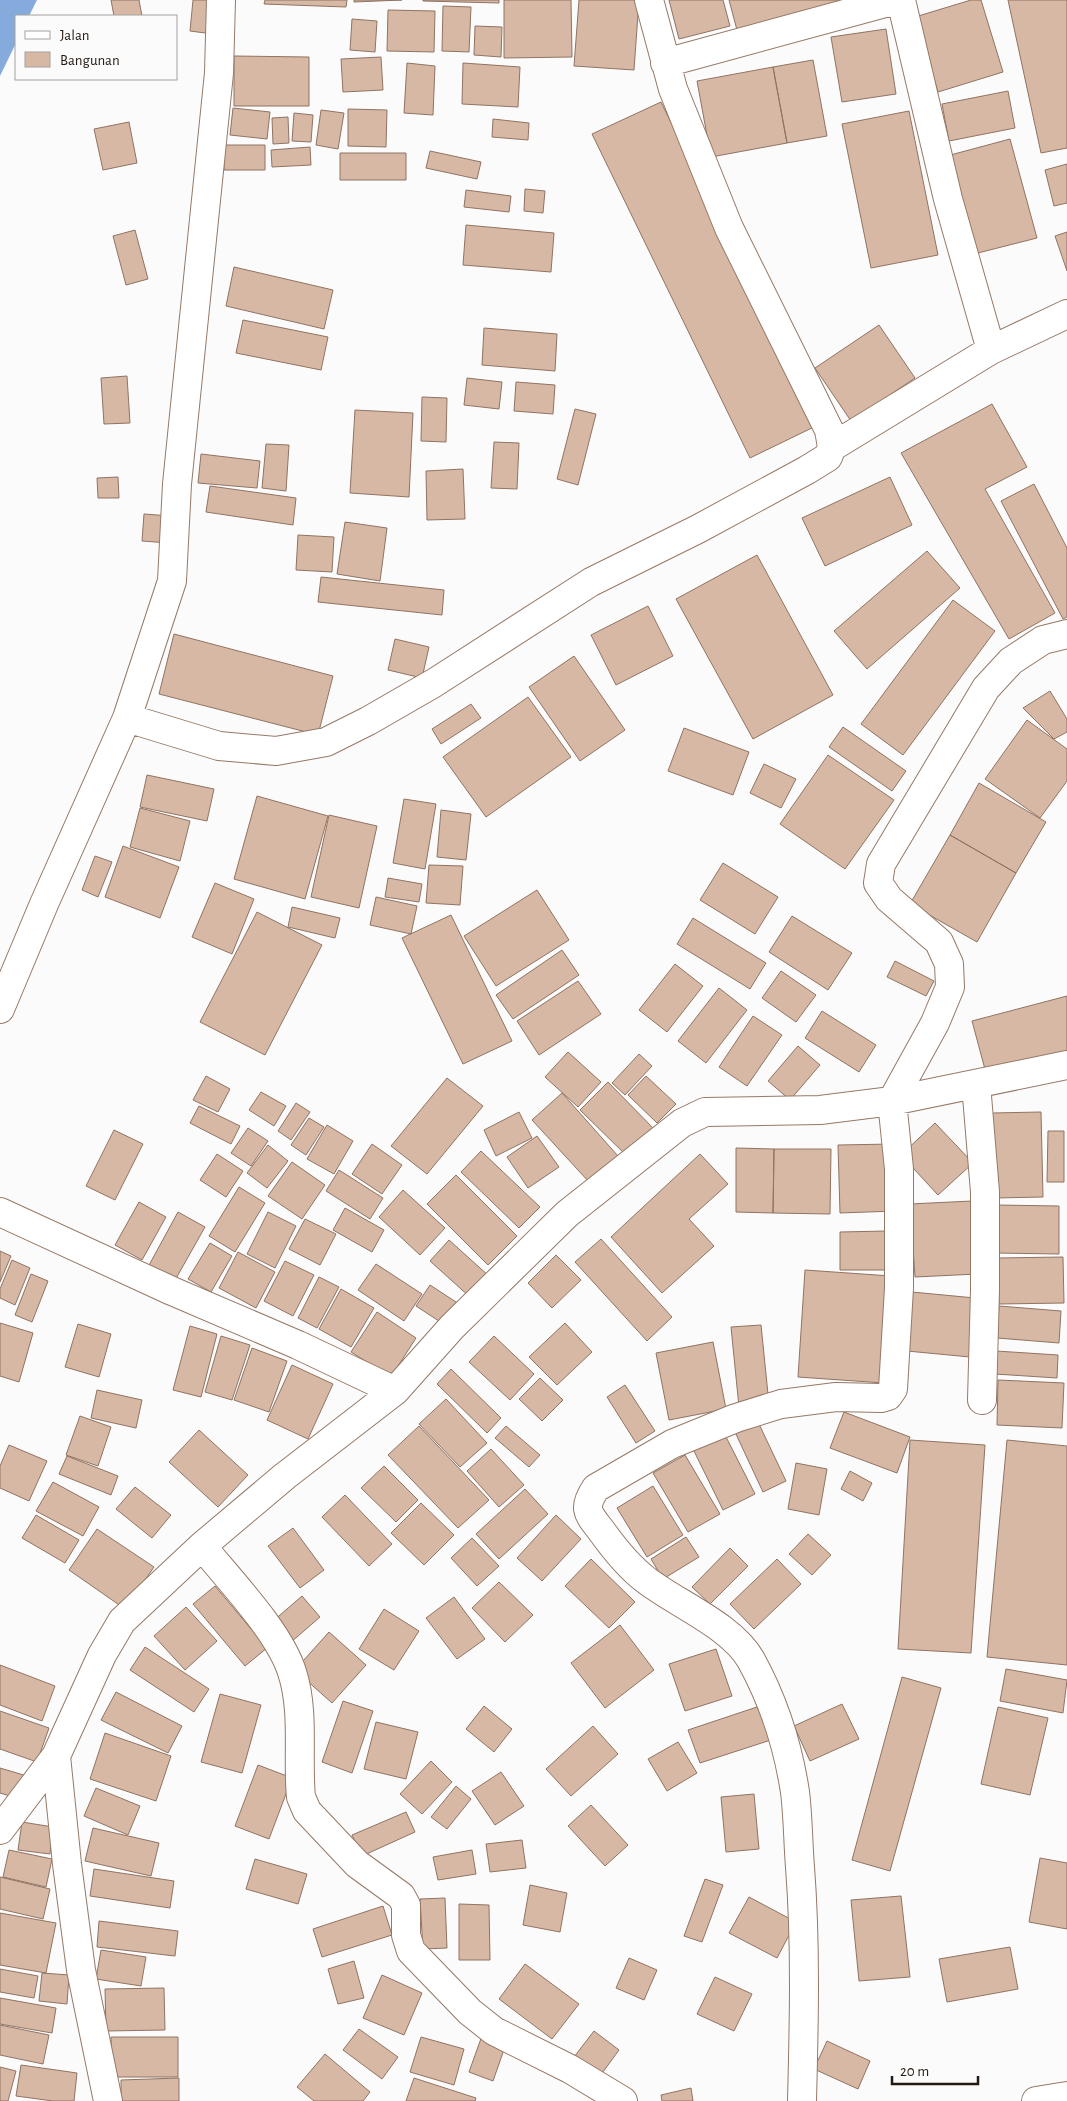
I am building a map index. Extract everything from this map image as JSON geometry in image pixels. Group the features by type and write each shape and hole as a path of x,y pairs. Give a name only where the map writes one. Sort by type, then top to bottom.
{"street":[{"path":"0,1009 44,904 127,718 172,581 177,484 219,73 221,0"},
{"path":"127,718 219,746 276,751 326,742 368,722 434,684 590,582 698,529 828,457 832,447 829,430 729,228 673,89 650,0"},
{"path":"665,63 896,0"},
{"path":"901,0 948,199 991,350"},
{"path":"832,447 991,350 1067,314"},
{"path":"802,2101 805,2001 802,1889 795,1792 786,1749 769,1698 750,1658 732,1637 647,1581 621,1557 588,1513 588,1500 596,1488 672,1444 736,1418 781,1404 808,1400 836,1397 881,1398 888,1396 893,1389 899,1288 900,1169 892,1101 935,1023 950,987 949,964 938,942 889,899 878,882 881,864 986,688 1011,661 1043,640 1067,634"},
{"path":"0,1830 56,1756 102,1655 122,1622 202,1546 285,1476 395,1391 452,1327 567,1214 682,1123 705,1112 820,1110 892,1101 1067,1065"},
{"path":"976,1084 985,1192 982,1400"},
{"path":"0,1212 172,1291 298,1345 395,1391"},
{"path":"202,1546 273,1634 292,1673 298,1704 300,1797 307,1811 357,1864 402,1896 406,1905 406,1935 410,1951 470,2012 494,2031 570,2068 624,2101"},
{"path":"56,1756 67,1864 81,1970 108,2101"},
{"path":"1036,2101 1067,2096"}],"water":[{"path":"0,0 37,0 30,15 15,15 15,45 0,76"}],"building":[{"path":"111,0 139,0 142,15 114,15"},
{"path":"193,0 216,0 213,34 190,31"},
{"path":"265,0 347,0 346,7 264,4"},
{"path":"354,0 402,0 354,2"},
{"path":"499,0 499,3 423,1"},
{"path":"504,0 571,0 572,57 504,58"},
{"path":"579,0 639,0 634,70 574,66"},
{"path":"669,0 723,0 730,26 679,39"},
{"path":"729,0 849,0 737,30"},
{"path":"971,0 981,0 1003,72 938,92 915,17"},
{"path":"1008,0 1067,0 1067,148 1041,153"},
{"path":"443,6 471,7 469,52 442,51"},
{"path":"388,10 435,11 434,52 387,51"},
{"path":"352,19 377,21 375,52 350,50"},
{"path":"475,26 502,27 501,57 474,55"},
{"path":"886,29 896,94 842,102 831,37"},
{"path":"234,56 309,57 309,106 234,106"},
{"path":"381,57 383,90 343,92 341,59"},
{"path":"813,60 827,136 787,143 773,67"},
{"path":"407,63 435,66 433,115 404,113"},
{"path":"463,63 520,67 518,107 462,104"},
{"path":"773,67 787,143 711,157 697,81"},
{"path":"1008,91 1015,128 949,141 942,104"},
{"path":"661,102 818,425 750,458 592,134"},
{"path":"233,108 270,112 267,139 230,135"},
{"path":"348,109 387,110 386,147 348,146"},
{"path":"321,110 344,113 338,149 316,145"},
{"path":"909,111 938,255 871,268 842,124"},
{"path":"294,113 313,115 311,142 292,141"},
{"path":"288,117 289,143 273,144 272,118"},
{"path":"493,119 529,123 528,140 492,137"},
{"path":"129,122 137,163 103,170 94,129"},
{"path":"1010,139 1037,238 970,255 943,157"},
{"path":"224,145 265,145 265,170 224,170"},
{"path":"310,147 311,165 272,167 271,150"},
{"path":"430,151 481,162 477,179 426,168"},
{"path":"340,153 406,153 406,180 340,180"},
{"path":"1067,164 1067,203 1054,206 1045,170"},
{"path":"525,189 545,191 543,213 524,211"},
{"path":"466,190 511,196 509,212 464,207"},
{"path":"466,225 554,233 551,272 463,265"},
{"path":"135,230 148,279 126,285 113,236"},
{"path":"1067,232 1067,271 1055,236"},
{"path":"234,267 333,290 324,329 226,306"},
{"path":"243,320 328,337 321,370 236,353"},
{"path":"879,325 915,378 851,421 815,368"},
{"path":"484,328 557,334 555,371 482,365"},
{"path":"127,376 130,423 104,424 101,378"},
{"path":"467,378 502,382 499,409 464,405"},
{"path":"516,382 555,385 553,414 514,411"},
{"path":"422,397 447,398 446,442 421,441"},
{"path":"992,404 1027,467 985,489 1055,613 1009,639 901,453"},
{"path":"575,409 596,414 578,485 557,479"},
{"path":"355,410 413,413 409,497 350,493"},
{"path":"494,442 519,443 517,489 491,488"},
{"path":"266,444 289,445 286,491 262,488"},
{"path":"201,454 260,461 257,488 198,483"},
{"path":"463,469 465,519 427,520 426,471"},
{"path":"118,477 119,498 98,498 97,478"},
{"path":"890,477 912,525 825,566 802,518"},
{"path":"1034,484 1067,548 1067,617 1063,619 1001,501"},
{"path":"210,486 296,498 293,525 206,512"},
{"path":"144,514 171,516 169,543 142,541"},
{"path":"345,522 387,528 380,581 337,574"},
{"path":"298,535 334,537 332,572 296,570"},
{"path":"927,551 960,588 867,669 834,631"},
{"path":"757,555 833,695 753,739 676,599"},
{"path":"321,577 444,590 442,615 318,602"},
{"path":"953,600 995,631 903,755 861,724"},
{"path":"648,606 673,656 616,685 591,635"},
{"path":"174,634 333,676 318,735 159,694"},
{"path":"395,639 429,647 422,678 388,670"},
{"path":"574,656 625,730 580,761 529,687"},
{"path":"1050,691 1067,719 1067,732 1054,739 1023,708"},
{"path":"528,697 571,757 486,817 443,757"},
{"path":"471,704 481,718 441,744 432,729"},
{"path":"1027,720 1067,749 1067,781 1040,818 985,779"},
{"path":"843,727 906,771 892,791 829,747"},
{"path":"684,728 749,752 733,795 668,771"},
{"path":"828,755 894,800 845,869 780,824"},
{"path":"764,764 796,779 781,808 750,793"},
{"path":"147,775 214,789 207,821 140,807"},
{"path":"979,783 1046,822 1016,873 950,835"},
{"path":"257,796 328,816 305,899 234,879"},
{"path":"404,799 436,804 425,869 393,863"},
{"path":"140,808 190,821 180,861 130,847"},
{"path":"441,810 471,814 466,860 437,857"},
{"path":"329,815 377,826 359,908 311,897"},
{"path":"950,835 1016,873 977,942 910,904"},
{"path":"123,846 179,867 160,918 105,897"},
{"path":"95,856 112,862 98,897 82,890"},
{"path":"723,863 778,897 755,934 700,900"},
{"path":"429,865 463,866 460,905 426,903"},
{"path":"388,878 422,884 419,902 385,897"},
{"path":"215,883 254,899 232,954 192,937"},
{"path":"537,890 569,940 496,986 464,936"},
{"path":"376,897 417,906 411,934 370,925"},
{"path":"292,907 340,918 335,938 288,927"},
{"path":"257,912 322,945 265,1055 200,1022"},
{"path":"451,915 512,1041 463,1064 402,938"},
{"path":"792,916 852,953 828,990 769,952"},
{"path":"693,918 766,963 750,989 677,944"},
{"path":"562,950 579,975 513,1019 496,995"},
{"path":"895,961 934,981 926,996 887,977"},
{"path":"675,964 703,986 667,1032 639,1010"},
{"path":"781,971 816,995 796,1022 762,998"},
{"path":"578,981 601,1014 539,1055 517,1021"},
{"path":"719,988 747,1010 706,1063 678,1041"},
{"path":"1067,996 1067,1052 986,1073 972,1021"},
{"path":"822,1011 876,1045 859,1072 805,1038"},
{"path":"753,1016 782,1035 747,1086 719,1067"},
{"path":"798,1046 820,1065 790,1100 768,1081"},
{"path":"568,1052 601,1082 578,1107 545,1077"},
{"path":"639,1054 652,1066 625,1095 612,1083"},
{"path":"206,1076 230,1089 218,1112 193,1100"},
{"path":"646,1076 676,1104 657,1123 628,1095"},
{"path":"447,1078 483,1106 427,1174 391,1146"},
{"path":"608,1082 655,1130 628,1157 580,1110"},
{"path":"261,1092 286,1106 274,1126 249,1110"},
{"path":"562,1093 618,1156 589,1182 532,1120"},
{"path":"296,1103 310,1112 291,1140 278,1131"},
{"path":"199,1106 240,1126 231,1144 190,1123"},
{"path":"519,1112 532,1138 496,1156 484,1130"},
{"path":"1041,1112 1043,1197 995,1198 992,1113"},
{"path":"309,1118 324,1127 306,1155 291,1145"},
{"path":"935,1123 973,1163 938,1195 901,1155"},
{"path":"327,1125 353,1141 334,1174 307,1159"},
{"path":"248,1128 268,1141 251,1166 231,1153"},
{"path":"114,1130 143,1144 115,1200 86,1186"},
{"path":"1048,1131 1064,1131 1064,1182 1047,1182"},
{"path":"537,1136 559,1167 528,1188 507,1157"},
{"path":"372,1144 402,1165 382,1194 352,1174"},
{"path":"892,1144 895,1211 840,1213 838,1145"},
{"path":"268,1145 288,1161 267,1188 247,1173"},
{"path":"736,1148 774,1149 773,1213 736,1212"},
{"path":"774,1149 831,1149 830,1214 773,1213"},
{"path":"481,1151 540,1207 519,1228 461,1172"},
{"path":"217,1154 243,1171 226,1197 200,1180"},
{"path":"700,1154 728,1184 689,1219 714,1246 662,1293 611,1237"},
{"path":"292,1162 325,1185 302,1219 268,1196"},
{"path":"339,1170 383,1198 370,1219 326,1191"},
{"path":"456,1175 517,1236 488,1265 427,1204"},
{"path":"239,1187 265,1203 235,1252 209,1236"},
{"path":"403,1190 445,1228 420,1255 379,1217"},
{"path":"972,1201 977,1274 915,1277 910,1204"},
{"path":"139,1202 166,1217 142,1260 115,1245"},
{"path":"996,1205 1059,1206 1059,1254 996,1253"},
{"path":"345,1208 384,1230 372,1252 333,1230"},
{"path":"178,1212 205,1227 174,1282 148,1267"},
{"path":"268,1212 296,1226 275,1268 247,1254"},
{"path":"305,1219 336,1234 320,1265 289,1249"},
{"path":"887,1231 887,1270 840,1270 840,1232"},
{"path":"601,1239 672,1317 647,1341 575,1262"},
{"path":"449,1240 490,1277 471,1298 430,1261"},
{"path":"210,1243 232,1256 211,1292 188,1279"},
{"path":"0,1251 11,1256 0,1282"},
{"path":"238,1252 275,1272 256,1308 219,1288"},
{"path":"556,1255 581,1280 552,1308 528,1283"},
{"path":"1063,1257 1064,1303 999,1304 998,1258"},
{"path":"12,1260 30,1268 15,1305 0,1298 0,1289"},
{"path":"285,1261 314,1275 293,1316 264,1301"},
{"path":"376,1264 422,1294 404,1321 358,1290"},
{"path":"805,1270 891,1276 884,1383 798,1377"},
{"path":"31,1274 48,1281 32,1322 15,1315"},
{"path":"319,1277 339,1287 317,1328 298,1318"},
{"path":"430,1285 459,1304 445,1325 416,1306"},
{"path":"341,1289 374,1308 351,1347 319,1329"},
{"path":"912,1292 975,1298 970,1357 907,1351"},
{"path":"999,1306 1061,1311 1059,1343 997,1338"},
{"path":"377,1312 416,1338 391,1377 351,1352"},
{"path":"0,1323 33,1333 19,1382 0,1376"},
{"path":"565,1323 592,1352 557,1385 529,1357"},
{"path":"78,1324 111,1334 99,1377 65,1367"},
{"path":"761,1325 769,1404 739,1407 731,1327"},
{"path":"190,1326 217,1334 201,1397 173,1390"},
{"path":"221,1336 250,1345 232,1400 205,1392"},
{"path":"494,1336 534,1374 510,1400 469,1362"},
{"path":"713,1342 726,1409 669,1420 656,1353"},
{"path":"252,1348 287,1361 269,1412 234,1400"},
{"path":"996,1351 1058,1355 1057,1378 995,1374"},
{"path":"292,1365 333,1384 308,1439 267,1420"},
{"path":"451,1369 501,1418 487,1433 437,1384"},
{"path":"540,1378 563,1400 542,1421 519,1399"},
{"path":"998,1380 1064,1383 1062,1428 997,1425"},
{"path":"625,1385 655,1431 636,1443 607,1397"},
{"path":"97,1390 142,1400 136,1428 91,1418"},
{"path":"446,1399 487,1443 460,1467 419,1424"},
{"path":"844,1412 910,1437 897,1473 830,1448"},
{"path":"80,1416 111,1427 98,1466 66,1455"},
{"path":"758,1422 786,1481 763,1492 735,1432"},
{"path":"419,1426 489,1500 458,1528 388,1455"},
{"path":"506,1426 540,1455 529,1467 495,1438"},
{"path":"199,1430 248,1475 218,1507 169,1462"},
{"path":"724,1433 755,1494 723,1510 693,1449"},
{"path":"910,1440 985,1445 971,1653 898,1649"},
{"path":"1007,1440 1067,1446 1067,1665 987,1657"},
{"path":"9,1445 47,1461 29,1501 0,1488 0,1466"},
{"path":"491,1449 524,1485 499,1507 467,1471"},
{"path":"685,1455 720,1514 688,1532 653,1473"},
{"path":"67,1456 118,1476 111,1495 59,1474"},
{"path":"796,1463 827,1469 819,1515 788,1509"},
{"path":"384,1466 418,1500 396,1522 361,1488"},
{"path":"850,1471 872,1483 863,1501 841,1489"},
{"path":"53,1482 99,1507 83,1536 36,1511"},
{"path":"653,1486 683,1535 647,1557 617,1508"},
{"path":"135,1487 171,1515 152,1538 116,1509"},
{"path":"525,1489 548,1514 499,1559 476,1534"},
{"path":"345,1495 392,1544 369,1566 322,1517"},
{"path":"421,1503 454,1535 424,1565 391,1533"},
{"path":"36,1515 79,1540 65,1563 22,1538"},
{"path":"556,1515 581,1539 542,1581 517,1558"},
{"path":"293,1528 324,1570 300,1588 268,1546"},
{"path":"97,1529 154,1567 125,1609 69,1570"},
{"path":"808,1534 831,1555 812,1575 789,1554"},
{"path":"686,1537 699,1557 663,1579 651,1559"},
{"path":"472,1538 499,1566 477,1586 451,1558"},
{"path":"730,1548 748,1566 710,1604 692,1587"},
{"path":"591,1559 635,1602 609,1628 565,1586"},
{"path":"777,1559 801,1584 754,1629 730,1604"},
{"path":"499,1582 533,1615 505,1642 472,1608"},
{"path":"215,1586 267,1648 245,1666 193,1604"},
{"path":"302,1596 320,1617 290,1643 272,1622"},
{"path":"454,1597 485,1639 457,1659 426,1618"},
{"path":"186,1607 217,1641 185,1670 154,1636"},
{"path":"384,1609 419,1631 394,1670 359,1649"},
{"path":"620,1625 654,1670 605,1708 571,1663"},
{"path":"329,1632 366,1665 332,1703 295,1670"},
{"path":"145,1647 209,1689 194,1712 130,1670"},
{"path":"716,1649 732,1696 685,1711 669,1664"},
{"path":"0,1665 55,1686 42,1721 0,1705"},
{"path":"1006,1669 1067,1680 1063,1713 1000,1701"},
{"path":"902,1677 941,1688 890,1871 852,1860"},
{"path":"116,1692 182,1726 168,1753 101,1720"},
{"path":"220,1694 261,1705 242,1773 201,1762"},
{"path":"343,1701 373,1711 352,1773 322,1762"},
{"path":"766,1704 777,1738 700,1763 688,1730"},
{"path":"842,1704 859,1739 810,1761 794,1726"},
{"path":"484,1706 512,1729 494,1752 466,1729"},
{"path":"998,1707 1048,1718 1030,1795 981,1784"},
{"path":"0,1711 49,1728 37,1762 0,1749"},
{"path":"376,1722 418,1732 406,1779 364,1769"},
{"path":"593,1726 618,1754 571,1796 546,1769"},
{"path":"105,1733 171,1756 156,1801 90,1779"},
{"path":"678,1742 697,1773 667,1791 648,1759"},
{"path":"431,1761 452,1782 422,1814 400,1794"},
{"path":"258,1765 292,1778 269,1839 235,1826"},
{"path":"0,1768 27,1776 20,1799 0,1793"},
{"path":"501,1772 524,1806 495,1825 472,1791"},
{"path":"456,1786 471,1799 447,1829 431,1817"},
{"path":"96,1788 140,1806 128,1835 84,1816"},
{"path":"754,1794 759,1849 726,1852 721,1797"},
{"path":"591,1805 628,1845 605,1866 568,1826"},
{"path":"406,1812 415,1832 362,1856 352,1835"},
{"path":"22,1822 53,1827 50,1854 18,1850"},
{"path":"93,1828 159,1843 151,1876 85,1861"},
{"path":"522,1840 526,1868 490,1872 486,1844"},
{"path":"9,1850 52,1859 46,1887 3,1877"},
{"path":"472,1850 476,1874 438,1880 433,1857"},
{"path":"1040,1858 1067,1863 1067,1929 1029,1922"},
{"path":"255,1859 307,1874 298,1904 246,1889"},
{"path":"94,1869 174,1881 170,1908 90,1896"},
{"path":"0,1877 50,1889 43,1919 0,1909"},
{"path":"705,1879 723,1885 702,1942 684,1936"},
{"path":"530,1885 567,1893 560,1932 523,1925"},
{"path":"901,1896 910,1977 859,1981 851,1900"},
{"path":"749,1897 796,1922 777,1958 729,1933"},
{"path":"445,1898 447,1948 423,1949 420,1899"},
{"path":"459,1904 489,1905 490,1960 459,1960"},
{"path":"383,1906 392,1935 322,1957 313,1929"},
{"path":"0,1913 56,1923 46,1973 0,1965"},
{"path":"99,1921 178,1931 175,1956 97,1947"},
{"path":"1010,1947 1018,1989 947,2002 939,1959"},
{"path":"101,1950 146,1957 141,1986 96,1979"},
{"path":"629,1958 657,1970 644,2000 616,1988"},
{"path":"354,1961 364,1998 338,2004 328,1969"},
{"path":"525,1964 579,2004 552,2039 499,1999"},
{"path":"0,1969 38,1976 34,1998 0,1992"},
{"path":"42,1973 69,1975 67,2004 39,2001"},
{"path":"382,1975 422,1993 404,2035 363,2018"},
{"path":"715,1977 752,1994 734,2031 697,2014"},
{"path":"164,1988 165,2030 106,2031 105,1989"},
{"path":"0,1998 56,2008 52,2033 0,2024"},
{"path":"0,2025 49,2035 43,2064 0,2055"},
{"path":"359,2029 398,2057 382,2079 343,2050"},
{"path":"594,2031 619,2050 600,2076 574,2057"},
{"path":"483,2033 507,2041 493,2081 469,2072"},
{"path":"111,2037 178,2037 178,2077 112,2077"},
{"path":"421,2037 464,2049 454,2085 410,2072"},
{"path":"827,2041 870,2061 858,2089 814,2069"},
{"path":"325,2054 370,2092 363,2101 314,2101 297,2087"},
{"path":"21,2065 77,2073 74,2101 53,2101 16,2096"},
{"path":"0,2067 16,2071 8,2101 0,2101"},
{"path":"179,2078 179,2101 121,2101 121,2080"},
{"path":"414,2078 476,2098 475,2101 406,2101"},
{"path":"691,2088 693,2101 662,2101 661,2095"}]}
